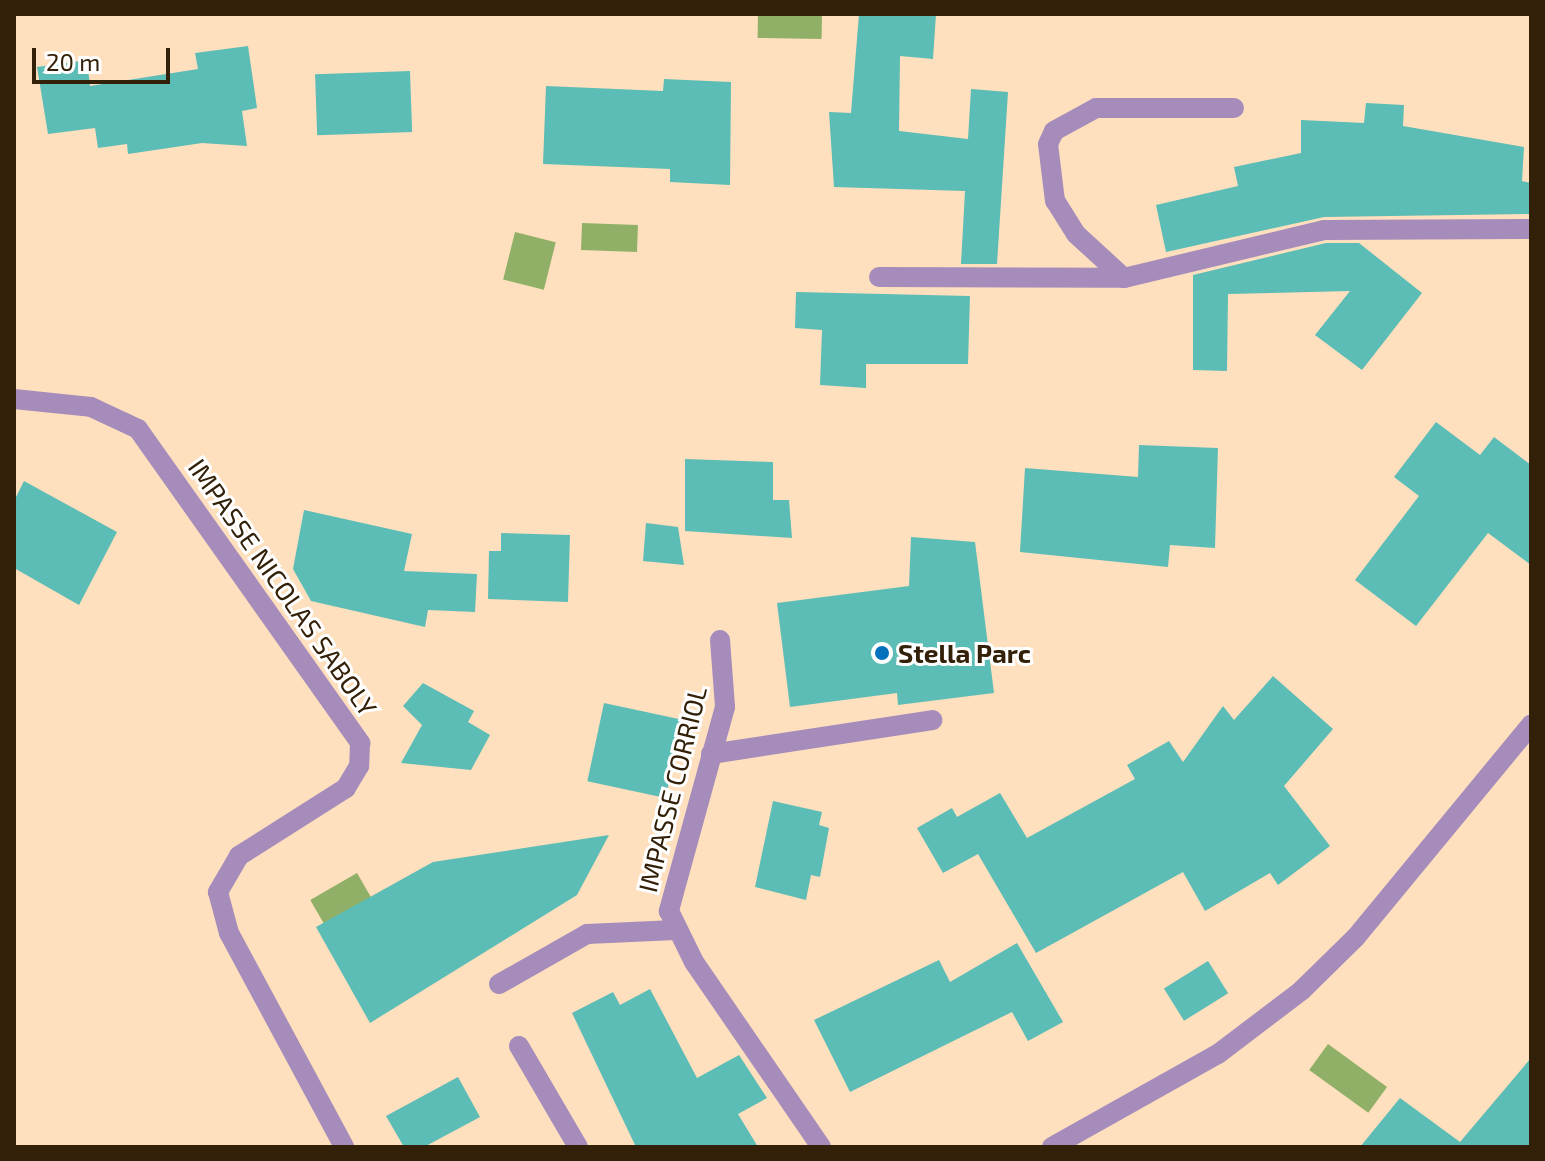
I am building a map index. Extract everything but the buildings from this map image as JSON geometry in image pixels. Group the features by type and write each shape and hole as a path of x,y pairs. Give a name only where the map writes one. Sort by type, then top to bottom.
{"street":[{"path":"1124,278 1076,234 1055,201 1048,144 1054,131 1096,108 1234,108"},
{"path":"879,277 1124,278 1324,230 1531,229"},
{"name":"IMPASSE NICOLAS SABOLY","path":"14,399 91,407 138,429 360,743 359,766 346,788 239,856 218,892 229,933 344,1147"},
{"name":"IMPASSE CORRIOL","path":"720,640 725,707 669,899 675,930 821,1147"},
{"path":"711,754 932,720"},
{"path":"1052,1147 1218,1054 1301,991 1366,926 1531,725"},
{"path":"499,984 587,934 675,930"},
{"path":"519,1046 578,1147"}],"shaded area":[{"path":"758,14 822,15 822,39 758,38"},
{"path":"582,223 638,225 637,252 581,250"},
{"path":"515,232 556,242 544,290 503,280"},
{"path":"357,873 372,899 325,926 310,900"},
{"path":"1328,1044 1387,1087 1368,1113 1309,1070"}],"place":[{"name":"Stella Parc","path":"882,653"}]}
